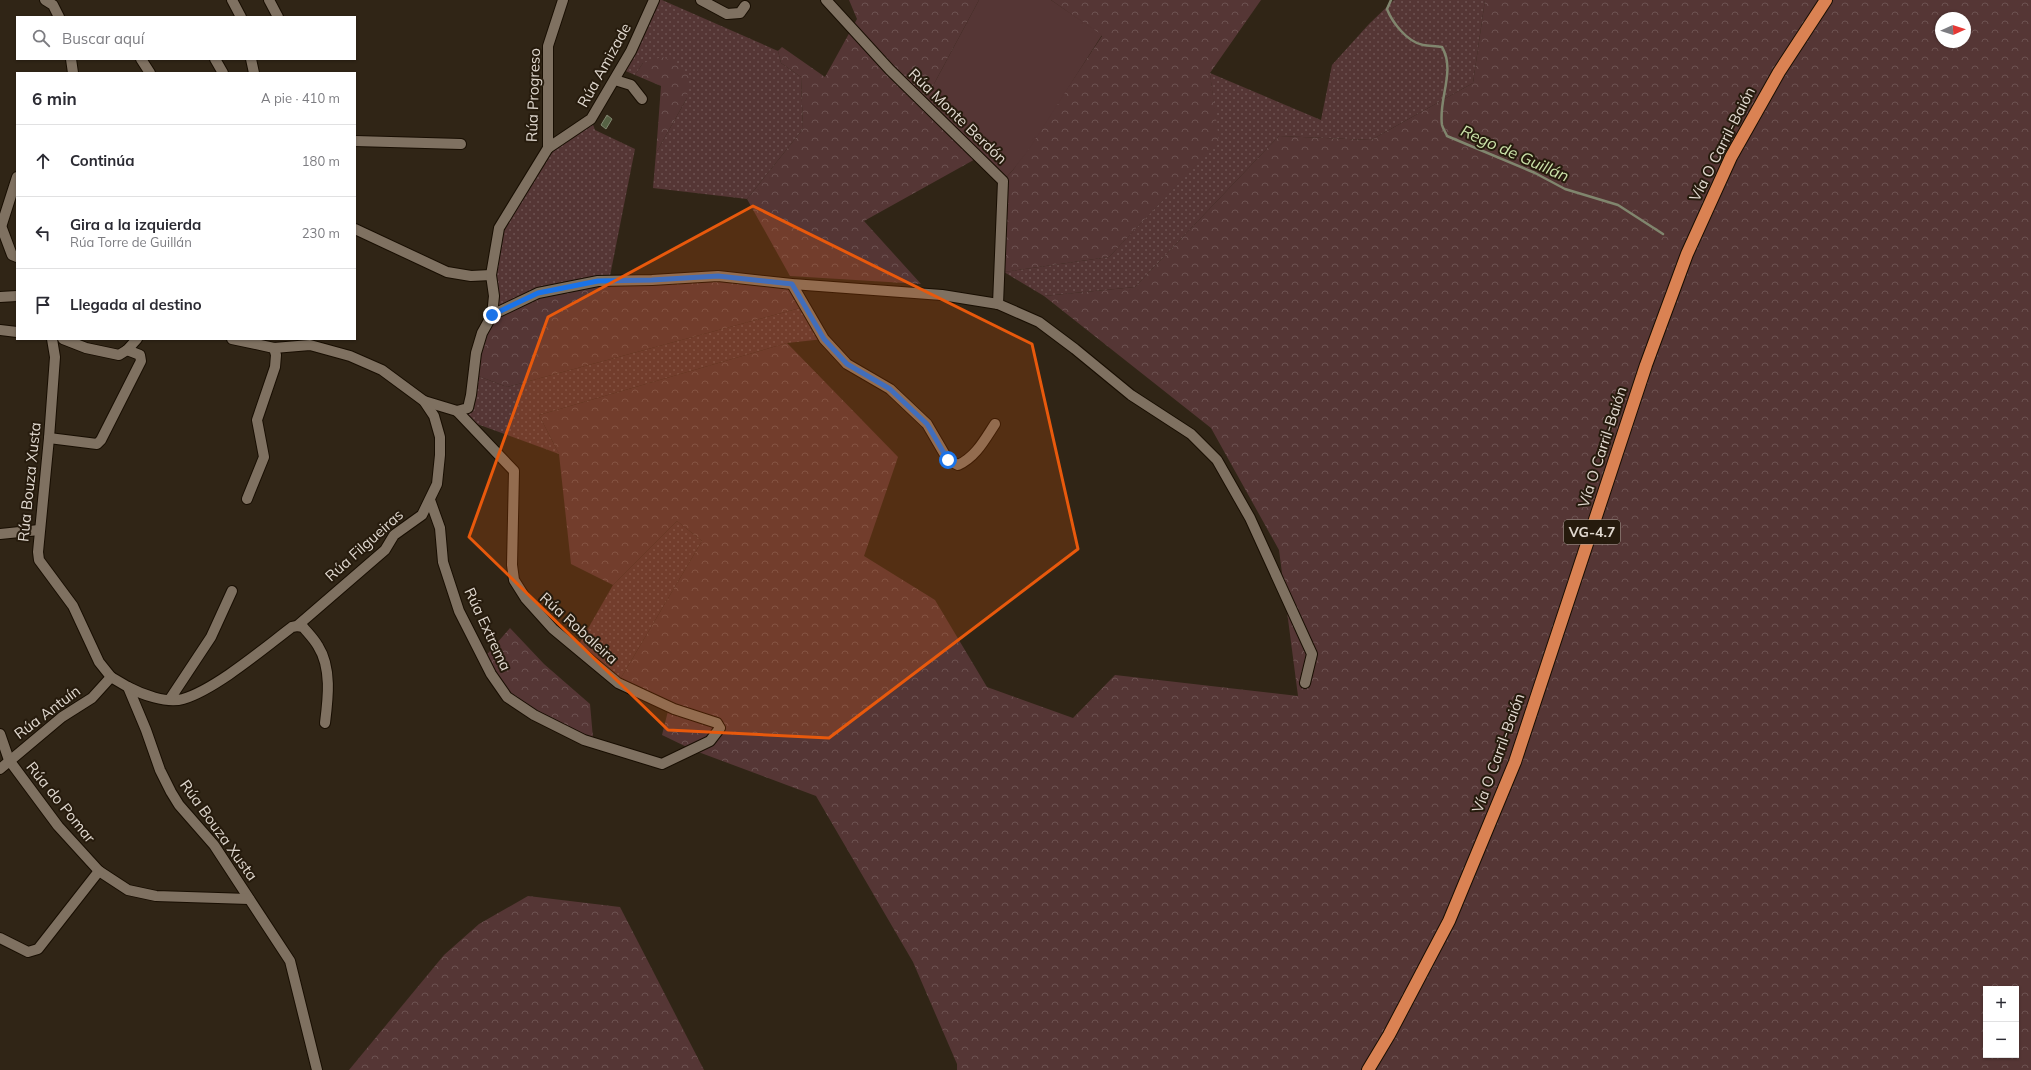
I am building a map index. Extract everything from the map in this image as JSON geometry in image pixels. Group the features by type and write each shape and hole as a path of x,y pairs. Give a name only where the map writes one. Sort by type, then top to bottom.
{"highway":[{"name":"Vía O Carril-Baión","path":"1368,1070 1389,1035 1449,921 1515,762 1646,365 1687,254 1730,157 1779,72 1826,0"}],"street":[{"path":"45,0 53,5 58,16"},
{"path":"232,0 240,16"},
{"path":"269,0 277,16"},
{"name":"Rúa Progreso","path":"491,275 498,228 548,148 548,46 563,0"},
{"name":"Rúa Amizade","path":"548,148 591,119 631,51 654,0"},
{"path":"701,0 717,6 727,14 736,14 745,6"},
{"name":"Rúa Monte Berdón","path":"826,0 890,70 1003,181 998,304"},
{"path":"71,60 73,72"},
{"path":"142,60 149,72"},
{"path":"216,60 222,72"},
{"path":"252,60 254,72"},
{"path":"614,80 631,85 642,100"},
{"path":"356,141 461,144"},
{"path":"16,180 1,224 12,255 16,257"},
{"path":"237,340 274,348 311,342 350,356 382,370 424,401 457,410 468,408 476,353 482,334 492,315 494,296 491,275 471,276 447,272 356,229"},
{"path":"492,315 538,293 598,281 652,280 718,276 792,284 942,295 998,304 1039,322 1075,349 1131,395 1191,434 1217,460 1250,518 1312,654 1305,683"},
{"path":"792,284 824,339 847,364 890,389 927,424 948,460 958,465 968,461 995,424"},
{"path":"0,297 16,296"},
{"path":"0,330 16,332"},
{"name":"Rúa Bouza Xusta","path":"52,340 55,357 50,438 38,552 39,560 73,606 99,662 110,677 128,686 160,770 179,805 214,844 290,961 317,1070"},
{"path":"66,340 86,348 119,355 127,350 136,340"},
{"path":"247,499 264,457 257,420 275,367 276,355 274,348"},
{"path":"50,438 97,444 102,440 142,360 140,355 127,350"},
{"name":"Rúa Filgueiras","path":"128,686 139,693 153,697 182,700 204,690 292,627 297,626 385,550 394,535 422,515 437,484 440,455 440,437 434,416 424,401"},
{"name":"Rúa Robaleira","path":"457,410 514,471 512,565 514,580 526,599 554,628 618,683 674,709 717,723 720,728 710,741 662,764"},
{"name":"Rúa Extrema","path":"430,500 440,528 443,562 459,611 491,674 508,697 534,715 584,740 662,764"},
{"path":"0,534 40,530"},
{"path":"170,699 211,637 232,591"},
{"path":"297,626 303,627 319,647 326,668 329,694 325,723"},
{"name":"Rúa Antuín","path":"0,769 62,717 92,698 110,677"},
{"name":"Rúa do Pomar","path":"0,734 9,760 58,826 99,871 128,890 156,896 249,899"},
{"path":"0,938 28,952 38,949 99,871"}],"highlighted area":[{"path":"753,206 1032,344 1078,549 829,738 668,730 469,537 548,317"}],"green space":[{"path":"654,0 662,0 778,51 781,63 801,77 803,129 747,199 653,188 656,153 687,98 643,63 635,75 621,69"},
{"path":"849,0 979,0 928,95 979,157 864,221 921,284 790,276 747,199 803,129 801,77 781,63 778,51 782,47 825,77 857,19"},
{"path":"979,0 1051,0 1102,35 1029,149 1003,181 979,157 928,95"},
{"path":"1051,0 1261,0 1210,73 1219,141 1109,257 1004,272 1003,181 1013,170 1102,36"},
{"path":"1394,0 1485,0 1473,83 1371,140 1279,136 1135,287 1044,296 1004,272 1109,257 1218,141 1210,73 1321,120 1332,65 1369,24"},
{"path":"1485,0 2031,0 2031,1070 957,1070 957,1064 913,962 816,796 693,750 662,735 669,707 618,683 702,541 677,521 613,585 571,564 559,454 539,415 787,343 898,457 864,556 935,600 987,687 1073,718 1115,675 1298,696 1279,550 1211,428 1044,296 1135,287 1279,136 1371,140 1473,83"},
{"path":"662,57 678,64 689,76 687,98 656,153 661,86 635,75 643,63"},
{"path":"591,119 595,130 635,149 609,281 492,315 499,228 548,148"},
{"path":"718,276 792,284 804,307 507,387 473,374 492,315 538,293 609,281"},
{"path":"804,307 824,339 787,343 539,415 559,454 466,420 473,374 507,387"},
{"path":"677,521 702,541 618,683 578,646 613,585"},
{"path":"510,628 544,664 590,704 593,738 584,740 539,718 497,683 483,659"},
{"path":"528,896 620,907 704,1070 349,1070 444,955 479,924"}],"water":[{"path":"607,115 612,119 606,129 601,125"}],"waterway":[{"name":"Rego de Guillán","path":"1391,0 1387,9 1392,20 1401,31 1417,43 1442,47 1446,56 1447,75 1441,115 1442,125 1447,136 1535,173 1565,189 1618,205 1663,234"}],"route":[{"path":"492,315 538,293 598,281 652,280 718,276 792,284 824,339 847,364 868,378 880,382 890,389 927,424 948,460"}]}
